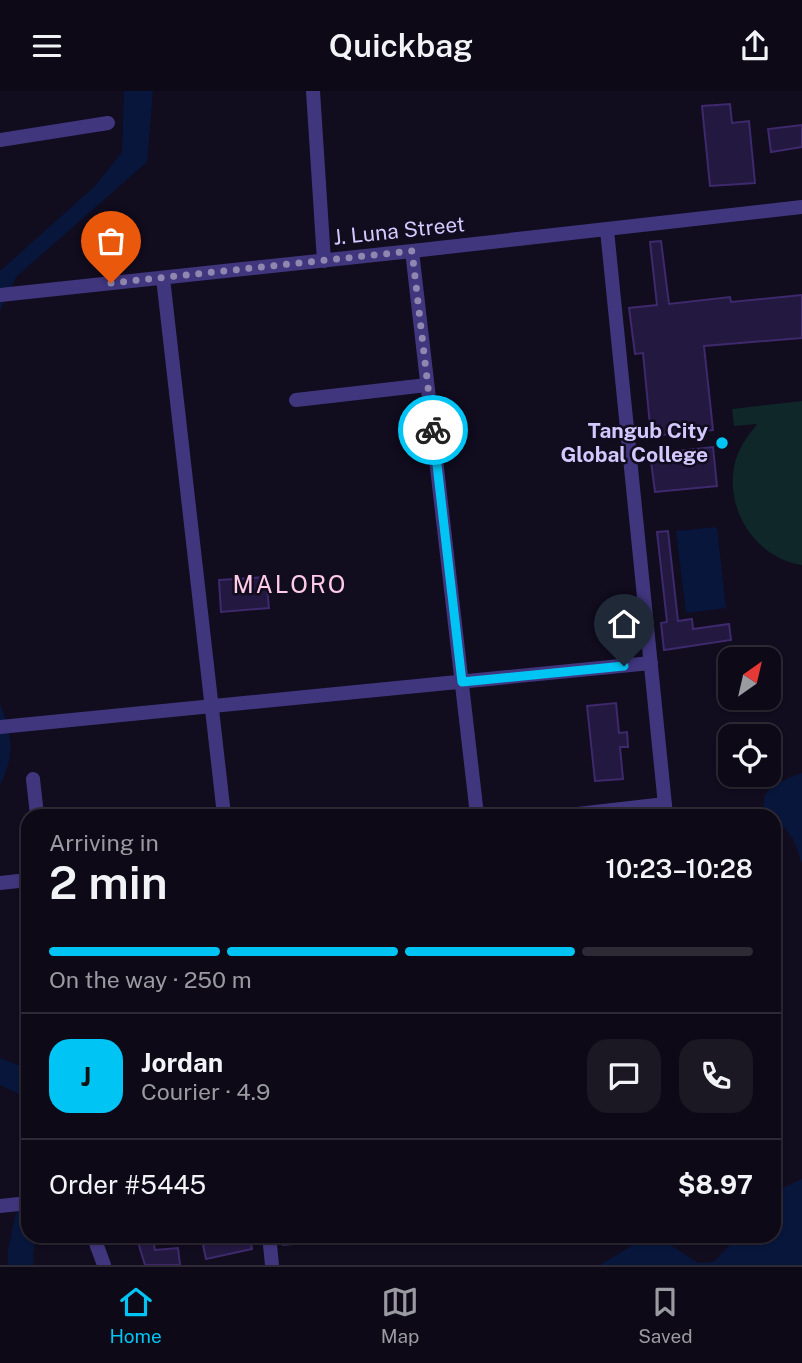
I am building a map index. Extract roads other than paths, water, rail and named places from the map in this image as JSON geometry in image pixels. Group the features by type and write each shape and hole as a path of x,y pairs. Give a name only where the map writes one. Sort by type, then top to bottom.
{"street":[{"path":"313,91 324,261"},
{"path":"0,139 108,123"},
{"name":"J. Luna Street","path":"6,294 802,207"},
{"path":"607,230 665,809"},
{"path":"412,251 476,809"},
{"path":"163,278 223,809"},
{"path":"296,400 427,385"},
{"path":"0,727 651,663"},
{"path":"33,779 36,809"},
{"path":"0,883 21,881"},
{"path":"96,1243 104,1265"},
{"path":"270,1243 272,1265"}],"water":[{"path":"124,91 153,91 147,162 16,277 0,311 0,271 95,186 122,152"},
{"path":"717,527 726,608 686,613 676,531"},
{"path":"0,703 7,725 10,753 0,785"},
{"path":"802,773 802,864 795,844 781,826 781,809 765,809 764,798 773,787 781,787 781,782"},
{"path":"0,1058 21,1066 21,1096 0,1085"},
{"path":"802,1179 802,1265 600,1265 636,1243 668,1243 698,1263 714,1262 732,1243 781,1243 781,1189"},
{"path":"21,1189 21,1243 35,1243 34,1265 8,1265 8,1250"}],"place":[{"name":"Tangub City Global College","path":"722,443"}],"district":[{"name":"MALORO","path":"290,585"}]}
